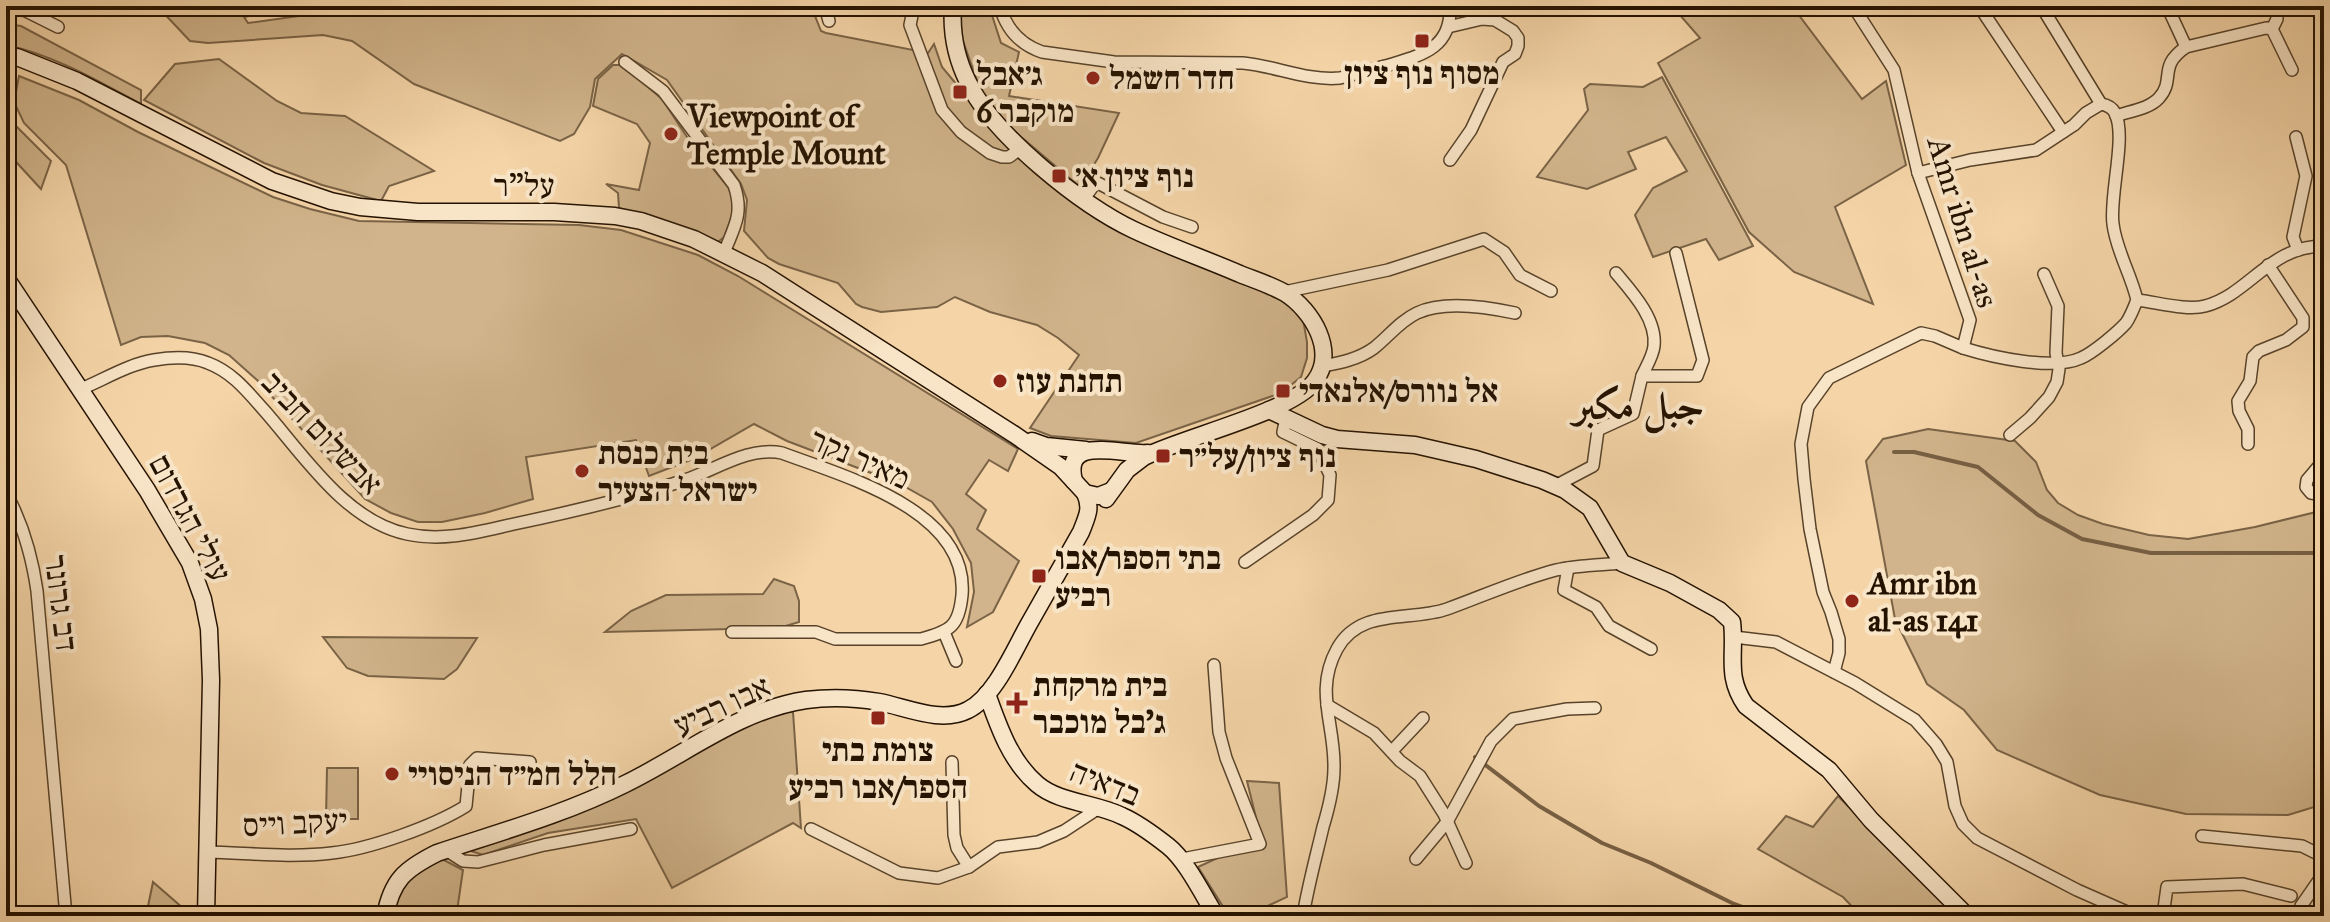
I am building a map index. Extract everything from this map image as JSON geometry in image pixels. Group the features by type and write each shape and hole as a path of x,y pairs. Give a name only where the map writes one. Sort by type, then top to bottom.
{"street":[{"path":"8,6 58,27"},
{"path":"825,6 829,21"},
{"path":"914,6 910,25 942,110 961,132 990,153 1009,157 1021,148"},
{"path":"953,6 958,58 969,85 985,110 1021,148 1057,180 1132,229 1284,292 1308,315 1322,341 1322,366 1315,381 1301,393 1269,410 1154,452 1109,452"},
{"path":"1000,6 1004,19 1019,40 1042,52 1114,62 1243,63 1328,79 1424,54 1438,44 1448,27 1450,6"},
{"name":"Amr ibn al-as","path":"1834,672 1839,639 1823,592 1804,479 1801,444 1808,407 1829,378 1921,333 1963,348 1970,320 1918,173 1894,70 1853,6"},
{"path":"1979,6 2063,132"},
{"path":"2167,6 2186,47"},
{"path":"2272,29 2277,19 2277,6"},
{"path":"2043,9 2101,104"},
{"path":"1448,27 1482,19 1495,20 1506,24 1518,38 1515,54 1503,62 1471,130 1450,160"},
{"path":"2116,116 2149,106 2160,97 2167,84 2167,67 2175,55 2186,47 2272,29"},
{"path":"2272,29 2292,70"},
{"name":"על\"ר","path":"6,55 77,81 272,181 322,198 360,207 418,212 554,212 615,216 667,229 724,253 775,282 1015,435 1047,457 1079,487"},
{"path":"625,62 663,91 734,185 739,198 739,215 724,253"},
{"path":"1918,173 1970,160 2036,150 2101,104 2109,105 2120,130 2112,222 2137,300 2127,322 2081,359 2032,362 1988,356 1963,348"},
{"path":"2296,137 2306,176 2293,237 2298,250"},
{"path":"1084,199 1096,182 1163,217 1192,227"},
{"path":"1284,292 1388,270 1484,239 1504,252 1520,275 1551,291"},
{"path":"2137,300 2202,307 2226,298 2268,265 2292,251 2324,246"},
{"path":"1642,376 1697,376 1703,360 1676,253"},
{"path":"2248,444 2248,429 2239,411 2238,401 2250,381 2253,357 2259,351 2286,340 2303,327 2303,318 2268,265"},
{"path":"1555,486 1593,466 1598,430 1633,414 1642,376 1654,347 1652,327 1634,295 1616,273"},
{"path":"2010,435 2049,397 2057,382 2058,306 2044,274"},
{"name":"עולי הגרדום","path":"6,278 170,527 190,563 203,599 209,629 211,680 206,916"},
{"path":"1322,366 1346,362 1372,349 1392,329 1419,312 1450,306 1481,306 1515,313"},
{"name":"אבשלום חביב","path":"81,389 152,360 193,358 218,367 240,384 351,507 381,527 413,535 463,535 552,517 673,484"},
{"path":"1269,410 1337,439 1415,445 1476,459 1555,486 1590,508 1622,563"},
{"path":"1245,562 1313,515 1328,500 1330,475 1318,449 1283,432 1286,418"},
{"name":"על\"ר","path":"1015,435 1046,446 1086,450"},
{"name":"מאיר נקר","path":"673,484 741,457 769,450 873,488 899,501 937,532 957,562 962,591 959,617 944,632"},
{"path":"1086,450 1109,452 1120,467 1115,485 1098,496 1079,487 1073,467 1080,454 1086,450"},
{"name":"אבו רביע","path":"385,916 388,898 402,875 424,860 601,795 767,709 827,699 874,702 946,715 966,711 976,705 1003,670 1081,532 1135,463 1154,452"},
{"path":"2324,460 2307,480 2306,487 2311,493 2324,495"},
{"name":"אבו רביע","path":"1079,487 1090,503 1081,532"},
{"name":"דב גרונר","path":"6,493 29,546 37,591 66,916"},
{"path":"1303,916 1333,792 1335,765 1325,691 1327,674 1339,645 1367,623 1385,617 1445,610 1558,569 1622,563 1670,583 1719,610 1732,622 1732,678 1746,706 1829,770 1871,820 1967,916"},
{"path":"1568,568 1564,590 1596,607 1609,626 1651,649"},
{"path":"732,632 816,632 835,639 921,639 944,632 956,661"},
{"path":"1734,637 1776,642 1915,720 1947,762 1955,806 1963,824 1977,838 2054,879 2136,916"},
{"path":"1182,859 1260,844 1219,732 1214,665"},
{"name":"בדאיה","path":"987,694 1014,756 1036,783 1048,791 1122,815 1170,847 1182,859 1216,916"},
{"path":"1327,705 1374,733 1400,761 1420,776 1466,863"},
{"path":"1416,859 1447,822 1491,741 1513,719 1567,709 1595,708"},
{"path":"1392,751 1423,718"},
{"name":"יעקב וייס","path":"208,852 321,854 381,841 449,816 466,806 470,765 477,758 530,762"},
{"path":"952,762 954,835 957,848 969,867"},
{"path":"811,829 899,873 938,878 969,867 998,847 1038,842 1064,831 1099,808"},
{"path":"446,850 463,861 478,862 544,845 631,829"},
{"path":"2202,836 2302,846 2324,857"},
{"path":"2298,916 2301,906 2324,873"},
{"path":"2163,916 2167,887 2243,884 2291,896"}],"shaded area":[{"path":"157,6 194,6 209,16 218,6 236,6 242,14 242,6 303,6 244,17 248,23 321,13 320,6 811,6 821,31 826,33 928,53 934,44 942,67 1002,139 1059,186 1295,308 1303,319 1307,358 1301,377 1281,393 1136,443 1051,436 1030,428 1079,355 1037,325 990,312 955,297 937,307 881,312 862,307 838,283 768,258 744,231 747,200 741,184 667,80 622,54 595,79 590,107 574,134 560,141 414,84 352,41 323,35 208,43 190,41"},
{"path":"960,6 989,6 1001,43 1019,52 1009,96 1119,113 1098,158 1080,187 1013,130 982,95 957,24"},
{"path":"1672,6 1792,6 1862,99 1886,81 1906,165 1835,207 1873,304 1794,272 1749,232 1658,63 1700,38"},
{"path":"6,24 21,26 141,90 141,104 58,62 6,45"},
{"path":"219,59 277,101 301,113 345,116 434,171 389,186 381,201 322,185 264,163 144,100 175,64"},
{"path":"613,65 622,65 662,99 687,137 728,187 736,205 724,237 718,242 692,230 619,208 618,193 606,184 639,190 650,143 637,124 593,106 598,79"},
{"path":"6,70 11,71 9,102 14,124 51,161 41,189 6,151"},
{"path":"19,76 79,100 273,197 310,209 359,221 579,225 621,230 698,255 738,276 1018,449 1008,471 989,460 966,494 986,510 977,529 1019,561 993,612 967,627 974,592 971,563 953,529 932,502 900,484 787,441 754,424 693,459 649,476 636,440 526,457 533,499 442,522 418,522 391,513 365,499 257,380 229,355 205,343 168,336 141,337 121,345 66,165 24,123 14,102"},
{"path":"1662,77 1753,246 1719,260 1706,239 1653,257 1635,215 1653,188 1687,171 1666,137 1628,152 1636,169 1587,189 1537,177 1588,110 1584,89 1590,84 1643,87"},
{"path":"1928,429 2015,441 2036,462 2047,490 2058,503 2078,515 2103,524 2149,535 2188,539 2324,510 2324,804 2288,815 2186,814 2100,795 1997,750 1964,710 1927,684 1895,619 1866,461 1883,439"},
{"path":"774,579 794,586 799,601 799,622 779,628 605,632 631,611 666,595 763,594"},
{"path":"323,637 477,638 457,669 444,679 368,676 347,668"},
{"path":"786,710 793,712 801,828 793,823 672,888 636,819 548,833 483,855 468,850 746,723"},
{"path":"327,768 358,768 358,819 326,819"},
{"path":"1247,781 1279,783 1287,897 1246,916 1229,916 1198,867 1261,838"},
{"path":"1838,796 1956,916 1861,916 1843,897 1758,849 1786,816 1813,827"},
{"path":"442,859 463,870 457,911 473,916 390,916 410,875"},
{"path":"153,882 184,909 189,916 146,916"}],"waterway":[{"path":"1894,452 1914,452 1978,467 2038,515 2082,539 2151,553 2324,553"},
{"path":"1475,757 1539,806 1602,843 1767,916"}],"place":[{"name":"מסוף נוף ציון","path":"1422,41"},
{"name":"חדר חשמל","path":"1093,78"},
{"name":"ג׳אבל מוקבר 6","path":"960,92"},
{"name":"Viewpoint of Temple Mount","path":"671,134"},
{"name":"נוף ציון א׳","path":"1059,176"},
{"name":"תחנת עוז","path":"1000,381"},
{"name":"אל נוורס/אלנאדי","path":"1283,391"},
{"name":"נוף ציון/על״ר","path":"1163,456"},
{"name":"בית כנסת ישראל הצעיר","path":"582,471"},
{"name":"בתי הספר/אבו רביע","path":"1039,576"},
{"name":"Amr ibn al-as 141","path":"1852,601"},
{"name":"בית מרקחת ג'בל מוכבר","path":"1017,703"},
{"name":"צומת בתי הספר/אבו רביע","path":"878,718"},
{"name":"הלל חמ״ד הניסויי","path":"392,774"}],"district":[{"name":"جبل مكبر","path":"1639,404"}]}
